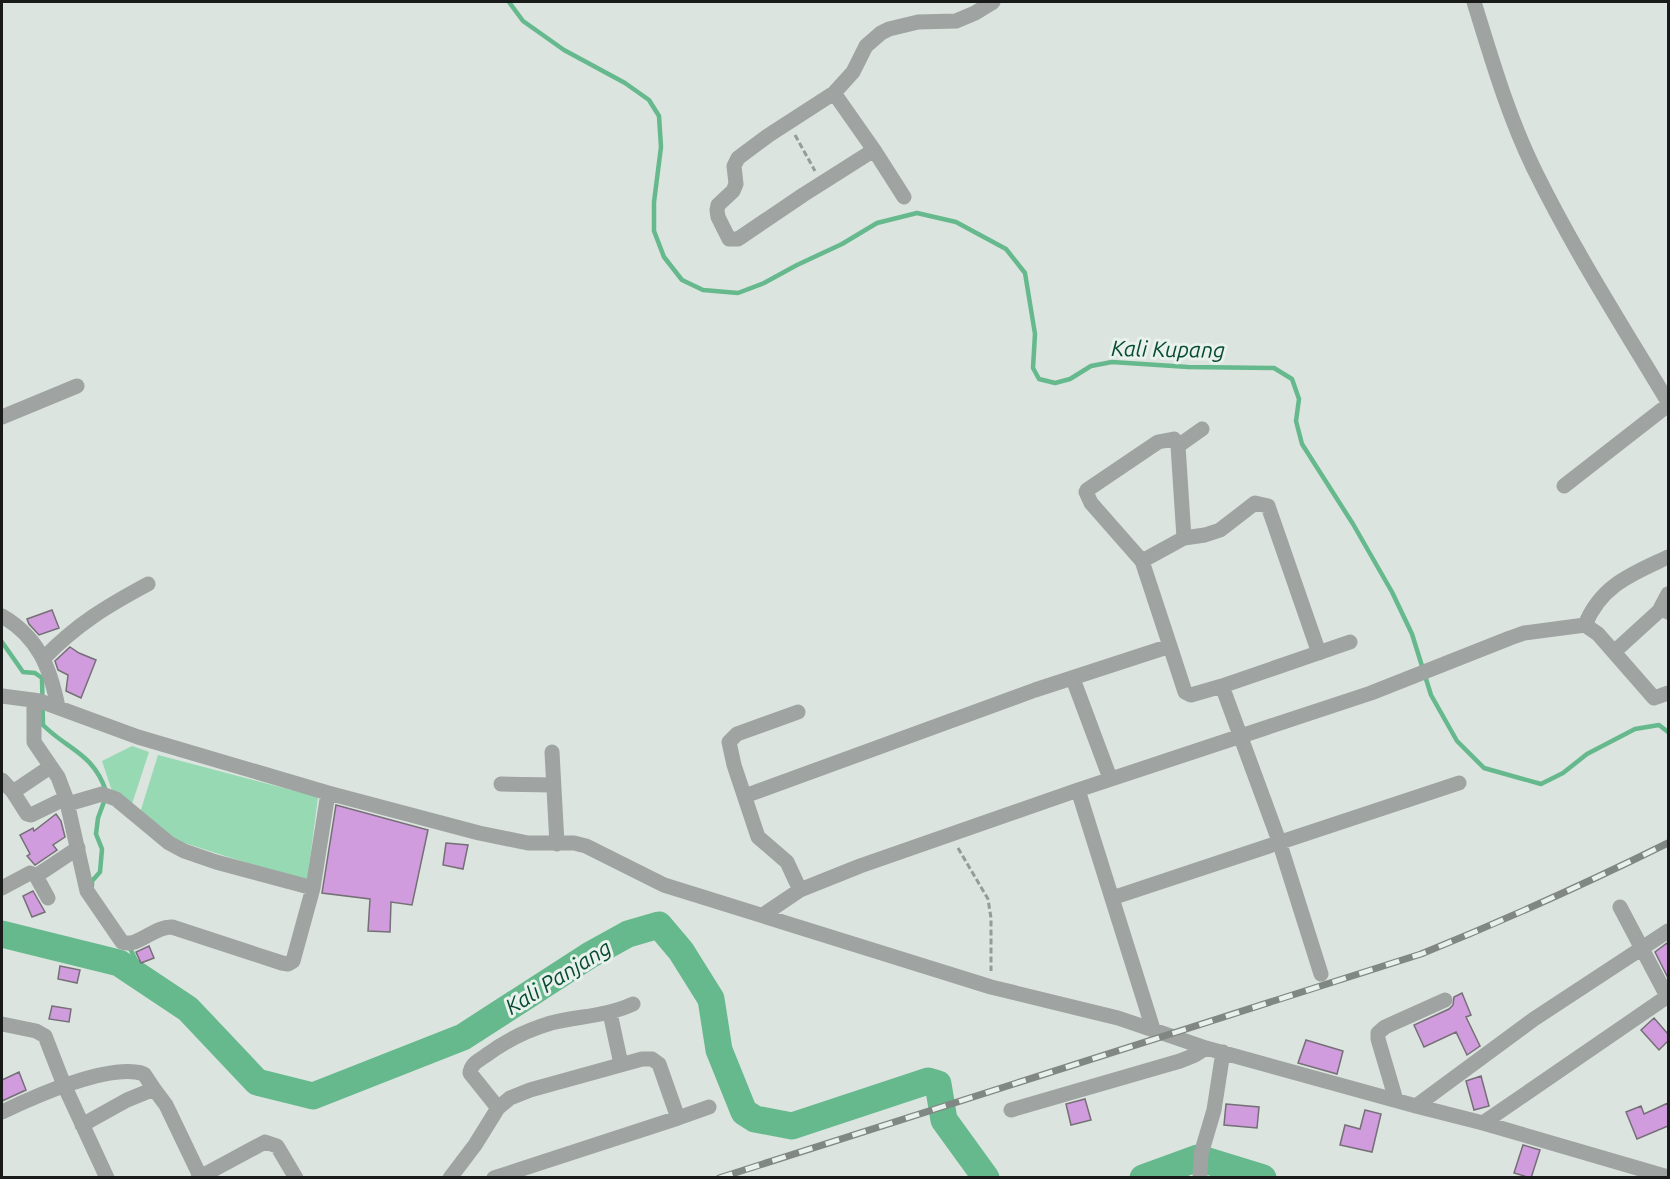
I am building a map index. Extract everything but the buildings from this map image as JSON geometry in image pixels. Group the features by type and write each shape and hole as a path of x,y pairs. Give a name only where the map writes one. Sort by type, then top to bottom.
{"street":[{"path":"874,150 738,239 729,239 717,210 736,184 735,162 788,122 834,93 853,72 866,46 881,33 918,22 956,21 993,2"},
{"path":"1474,2 1504,99 1535,172 1570,237 1668,404 1564,486"},
{"path":"834,93 904,197"},
{"path":"2,417 77,386"},
{"path":"1178,446 1202,429"},
{"path":"1184,538 1178,446 1174,439 1158,442 1086,492 1091,503 1142,561 1187,694 1222,686 1350,642"},
{"path":"1142,561 1184,538 1220,530 1255,503 1268,506 1319,653"},
{"path":"1585,625 1591,609 1617,582 1668,557"},
{"path":"44,658 83,622 108,605 148,584"},
{"path":"1614,652 1664,612 1668,594"},
{"path":"2,616 23,630 44,658 45,703 34,742 58,777 67,801 87,891 122,942 126,944 134,942 164,926 172,927 288,964 295,957 313,888 328,793"},
{"path":"763,915 800,890 860,866 1110,778 1371,693 1524,633 1585,625 1598,634 1654,698 1668,693"},
{"path":"745,796 1035,690 1170,646"},
{"path":"1073,679 1110,778"},
{"path":"1222,686 1279,841 1321,974"},
{"path":"2,696 45,703 138,737 328,793 479,833 528,843 574,843 586,846 664,885 991,987 1118,1018 1206,1048 1483,1123 1668,1177"},
{"path":"798,712 737,734 729,742 758,837 787,862 800,890"},
{"path":"552,753 557,844"},
{"path":"13,792 50,767"},
{"path":"2,780 27,814 31,815 67,801 109,796 160,836 184,851 313,888"},
{"path":"1112,898 1460,783"},
{"path":"501,784 553,785"},
{"path":"1078,789 1153,1029"},
{"path":"36,876 78,848"},
{"path":"2,888 30,873 36,876 48,898"},
{"path":"1483,1123 1668,997 1620,907"},
{"path":"1416,1106 1534,1019 1668,931"},
{"path":"1396,1100 1378,1040 1378,1033 1385,1027 1445,1000"},
{"path":"498,1108 470,1073 472,1065 502,1043 535,1028 610,1013 633,1004"},
{"path":"610,1013 621,1064"},
{"path":"2,1024 36,1031 45,1036 64,1085 107,1178"},
{"path":"1011,1110 1179,1061 1206,1048"},
{"path":"1200,1178 1202,1154 1214,1110 1223,1052"},
{"path":"450,1178 475,1145 498,1108 510,1098 621,1064 652,1059 659,1064 678,1118"},
{"path":"2,1112 64,1085 123,1071 139,1072 144,1074 166,1105 200,1177 261,1143 268,1142 277,1146 296,1178"},
{"path":"82,1125 127,1100 154,1089"},
{"path":"494,1178 709,1107"}],"path":[{"path":"788,122 822,183"},
{"path":"953,835 960,852 988,899 991,918 991,987"}],"green space":[{"path":"132,746 149,752 131,807 112,791 102,761"},
{"path":"158,755 318,797 307,882 172,839 139,816"}],"waterway":[{"name":"Kali Kupang","path":"509,2 523,21 564,50 625,83 649,100 659,116 661,147 654,202 654,231 664,257 682,280 703,290 738,293 764,283 842,244 877,223 917,213 956,222 1006,249 1025,273 1035,334 1033,368 1039,379 1055,383 1070,379 1091,366 1112,362 1188,367 1274,368 1292,379 1299,399 1296,421 1302,444 1353,524 1392,592 1412,634 1431,695 1457,741 1484,768 1541,784 1563,773 1587,754 1635,729 1659,725 1668,732"},
{"path":"2,642 23,672 35,673 42,678 43,725 87,760 101,778 106,791"},
{"path":"92,886 92,881 100,872 102,849 96,834 98,818 105,799"},
{"name":"Kali Panjang","path":"2,934 119,963 188,1009 257,1082 313,1096 463,1037 590,955 628,934 659,925 681,951 711,999 719,1050 744,1112 755,1119 792,1126 928,1081 938,1084 944,1120 986,1178"},
{"path":"129,946 137,963 137,975"},
{"name":"Kali Panjang","path":"1143,1178 1198,1158 1263,1178"}],"railway":[{"path":"719,1178 1421,954 1546,901 1668,843"}]}
